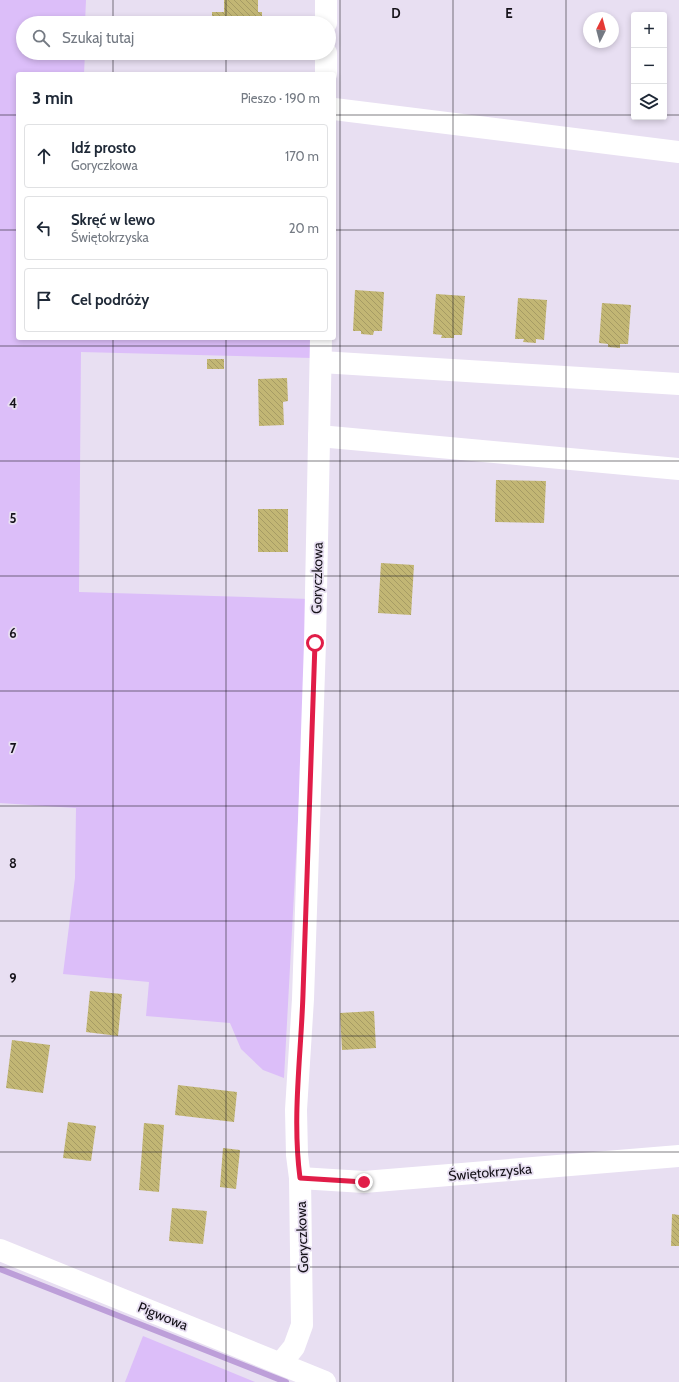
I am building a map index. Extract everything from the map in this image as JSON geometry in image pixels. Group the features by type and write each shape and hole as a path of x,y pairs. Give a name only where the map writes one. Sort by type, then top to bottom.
{"street":[{"path":"326,0 326,16"},
{"path":"326,60 326,72"},
{"path":"336,109 679,152"},
{"name":"Goryczkowa","path":"281,1363 294,1347 302,1325 300,1178 297,1155 296,1110 303,999 315,666 321,340"},
{"path":"321,362 679,384"},
{"path":"319,436 679,469"},
{"name":"Świętokrzyska","path":"300,1178 364,1182 679,1156"},
{"name":"Pigwowa","path":"0,1250 325,1382"}],"shaded area":[{"path":"0,0 86,0 85,16 16,16 16,60 85,60 84,72 16,72 16,340 313,340 312,358 81,352 79,592 310,599 284,1078 263,1070 241,1049 230,1023 146,1016 149,982 63,974 75,878 76,808 0,803"},
{"path":"143,1336 255,1382 125,1382"}],"building":[{"path":"224,0 258,0 258,12 262,12 262,16 212,16 212,12 224,12"},
{"path":"355,290 384,292 382,331 374,331 373,335 361,334 361,331 353,331"},
{"path":"436,294 465,296 462,335 454,335 454,338 441,338 442,335 433,334"},
{"path":"518,298 547,300 544,340 536,339 536,343 523,342 524,339 515,339"},
{"path":"602,303 631,305 628,344 620,344 620,348 608,347 608,344 599,343"},
{"path":"207,359 224,359 224,369 207,369"},
{"path":"287,378 288,401 283,402 284,425 259,426 258,379"},
{"path":"496,480 546,481 544,523 495,522"},
{"path":"258,509 288,509 288,552 258,552"},
{"path":"381,563 414,565 411,615 378,613"},
{"path":"90,991 122,994 118,1036 86,1032"},
{"path":"374,1011 376,1048 342,1050 340,1013"},
{"path":"12,1040 50,1045 43,1093 6,1088"},
{"path":"178,1085 237,1092 234,1122 175,1115"},
{"path":"68,1122 96,1126 91,1161 63,1158"},
{"path":"144,1123 164,1125 159,1192 139,1190"},
{"path":"223,1148 240,1150 236,1189 220,1187"},
{"path":"172,1208 207,1211 203,1244 169,1241"},
{"path":"672,1214 679,1215 679,1246 671,1246"}],"waterway":[{"path":"0,1269 286,1382"}],"route":[{"path":"315,643 303,999 296,1110 297,1155 300,1178 364,1182"}]}
